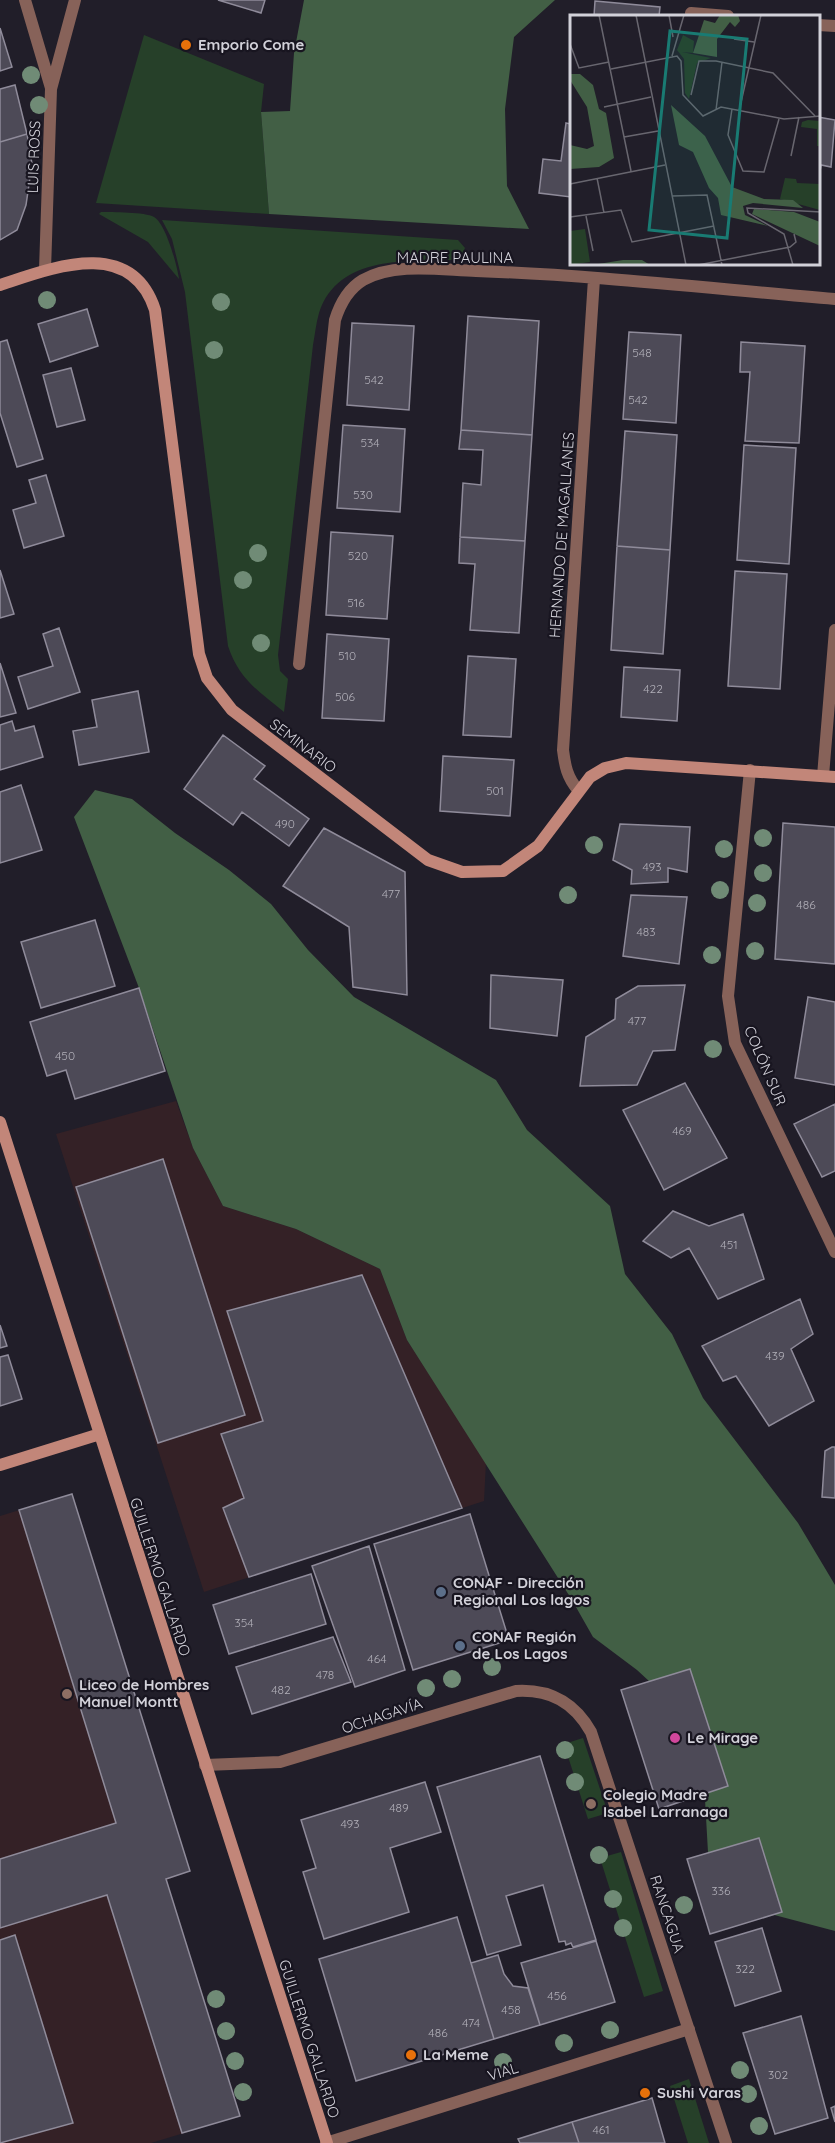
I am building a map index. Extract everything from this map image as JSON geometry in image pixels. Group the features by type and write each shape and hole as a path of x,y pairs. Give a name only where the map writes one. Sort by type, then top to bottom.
{"street":[{"path":"25,0 51,89"},
{"name":"LUIS ROSS","path":"45,270 51,89 75,0"},
{"path":"691,15 695,0"},
{"path":"820,25 835,26"},
{"name":"SEMINARIO","path":"45,270 82,263 113,266 136,279 151,298 199,654 207,678 232,710 428,860 462,872 503,871 538,846 590,777 605,768 626,763 829,777"},
{"name":"MADRE PAULINA","path":"299,664 335,320 346,295 363,280 382,273 411,269 594,279 835,299"},
{"path":"0,285 45,270"},
{"name":"HERNANDO DE MAGALLANES","path":"578,790 565,767 563,750 594,279"},
{"path":"829,777 835,630"},
{"name":"COLÓN SUR","path":"750,770 728,996 730,1020 735,1043 835,1252"},
{"name":"GUILLERMO GALLARDO","path":"0,1122 327,2143"},
{"path":"0,1465 99,1434"},
{"name":"OCHAGAVÍA","path":"205,1765 280,1762 516,1691 537,1691 565,1702"},
{"name":"RANCAGUA","path":"565,1702 576,1709 591,1732 726,2143"},
{"name":"VIAL","path":"327,2143 689,2029"}],"shaded area":[{"path":"176,1101 193,1148 223,1206 296,1229 380,1269 407,1340 486,1462 484,1501 204,1592 56,1134"},
{"name":"Liceo de Hombres Manuel Montt","path":"72,1494 190,1871 166,1880 240,2116 151,2143 0,2143 0,1516"}],"green space":[{"path":"304,0 555,0 514,37 505,109 507,186 529,229 269,214 261,112 290,111 294,53"},
{"path":"144,35 264,84 261,112 269,214 96,203"},
{"path":"101,212 136,213 154,217 167,236 179,279 148,242 99,214"},
{"path":"162,220 458,240 465,248 459,260 398,262 359,271 342,280 328,294 319,313 313,345 278,655 280,671 288,679 284,712 244,676 228,646 185,292 172,239"},
{"path":"95,790 132,799 175,833 229,870 271,904 308,950 354,997 496,1080 527,1130 610,1206 625,1274 672,1334 703,1398 798,1523 835,1585 835,1931 752,1909 709,1870 701,1729 637,1670 593,1637 572,1600 407,1340 380,1269 296,1229 223,1206 193,1148 139,988 74,817"},
{"path":"583,1738 608,1813 588,1819 564,1744"},
{"path":"621,1852 663,1991 644,1997 600,1858"},
{"path":"689,2079 709,2143 688,2143 670,2086"}],"building":[{"path":"218,0 265,0 261,13"},
{"path":"595,1 660,7 659,15 594,15"},
{"path":"0,28 12,67 0,71"},
{"path":"15,85 27,134 0,142 0,89"},
{"path":"820,117 835,120 831,167 821,165 820,171"},
{"path":"566,123 570,124 570,197 539,193 543,159 561,161"},
{"path":"27,134 32,164 26,205 17,230 0,240 0,142"},
{"path":"87,309 98,346 50,362 38,324"},
{"path":"468,316 539,321 532,435 461,430"},
{"path":"352,323 414,326 409,410 347,405"},
{"path":"629,332 681,335 676,423 623,419"},
{"path":"7,340 43,459 17,467 0,413 0,342"},
{"path":"741,342 805,346 799,443 745,441 750,372 740,372"},
{"path":"71,368 85,420 57,427 43,375"},
{"path":"343,425 405,429 400,512 337,508"},
{"path":"461,430 532,435 525,541 460,537 463,483 481,485 483,450 459,449"},
{"path":"625,431 677,435 670,550 617,546"},
{"path":"744,445 796,448 789,564 737,560"},
{"path":"46,475 64,536 24,548 13,510 36,503 29,480"},
{"path":"331,532 393,536 387,619 326,615"},
{"path":"460,537 525,541 519,633 470,630 475,564 459,563"},
{"path":"617,546 670,550 663,654 611,650"},
{"path":"0,570 14,614 0,618"},
{"path":"735,571 787,574 780,689 728,686"},
{"path":"59,628 80,692 28,709 18,677 53,666 43,634"},
{"path":"327,634 389,639 384,721 322,718"},
{"path":"468,656 516,659 511,737 463,735"},
{"path":"0,663 16,713 0,717"},
{"path":"624,667 680,670 677,721 621,717"},
{"path":"138,691 149,752 79,765 73,731 97,727 92,700"},
{"path":"12,721 15,731 34,726 43,757 0,770 0,725"},
{"path":"223,735 265,766 254,779 309,819 289,846 242,812 233,825 184,789"},
{"path":"443,756 514,760 510,816 440,811"},
{"path":"21,785 42,850 0,863 0,792"},
{"path":"783,823 835,827 835,964 775,959"},
{"path":"620,824 690,827 687,872 668,868 668,882 631,884 632,870 613,860"},
{"path":"324,828 405,872 407,995 353,987 349,927 283,886"},
{"path":"631,895 687,897 679,964 623,956"},
{"path":"95,920 115,986 41,1008 21,942"},
{"path":"491,975 563,980 557,1036 490,1028"},
{"path":"685,985 675,1050 653,1051 637,1085 580,1086 586,1037 615,1019 616,999 638,986"},
{"path":"139,988 165,1071 75,1099 66,1070 47,1076 30,1022"},
{"path":"808,997 835,1002 835,1085 795,1078"},
{"path":"685,1083 727,1158 664,1190 623,1110"},
{"path":"835,1104 835,1171 822,1177 794,1124"},
{"path":"163,1159 245,1415 158,1443 76,1187"},
{"path":"673,1211 709,1226 743,1214 764,1279 718,1299 689,1248 671,1258 643,1241"},
{"path":"362,1275 462,1508 249,1577 223,1508 244,1498 221,1434 263,1421 227,1311"},
{"path":"800,1299 813,1334 791,1349 814,1401 769,1426 736,1376 723,1381 702,1346"},
{"path":"0,1325 7,1346 0,1348"},
{"path":"8,1355 22,1399 0,1406 0,1357"},
{"path":"835,1447 835,1498 822,1497 825,1451"},
{"path":"72,1494 190,1871 166,1879 240,2116 182,2133 107,1895 0,1928 0,1859 116,1823 19,1510"},
{"name":"CONAF - Dirección Regional Los lagos","path":"470,1514 509,1640 413,1670 374,1544"},
{"path":"369,1546 405,1670 355,1687 312,1566"},
{"path":"311,1574 326,1624 229,1654 213,1605"},
{"path":"333,1637 351,1682 252,1714 236,1667"},
{"name":"Le Mirage","path":"690,1669 728,1786 659,1809 621,1690"},
{"path":"540,1756 596,1940 573,1947 571,1943 566,1945 565,1941 559,1942 543,1885 506,1896 521,1945 487,1955 437,1787"},
{"path":"425,1782 441,1832 390,1848 409,1912 324,1939 303,1872 316,1868 301,1820"},
{"path":"759,1838 782,1912 710,1934 687,1859"},
{"path":"457,1917 494,2039 356,2081 319,1959"},
{"path":"762,1928 781,1991 735,2006 715,1942"},
{"path":"15,1935 73,2123 0,2143 0,1940"},
{"path":"596,1941 615,2002 540,2025 521,1963"},
{"path":"498,1955 504,1974 513,1986 528,1988 540,2025 494,2039 471,1963"},
{"path":"801,2016 828,2118 775,2134 743,2033"},
{"path":"652,2098 665,2143 579,2143 572,2122"},
{"path":"835,2106 835,2122 831,2108"},
{"path":"572,2122 579,2143 520,2143 518,2139"}],"place":[{"name":"Emporio Come","path":"186,45"},
{"name":"CONAF - Dirección Regional Los lagos","path":"441,1592"},
{"name":"CONAF Región de Los Lagos","path":"460,1646"},
{"name":"Liceo de Hombres Manuel Montt","path":"67,1694"},
{"name":"Le Mirage","path":"675,1738"},
{"name":"Colegio Madre Isabel Larranaga","path":"591,1804"},
{"name":"La Meme","path":"411,2055"},
{"name":"Sushi Varas","path":"645,2093"}]}
